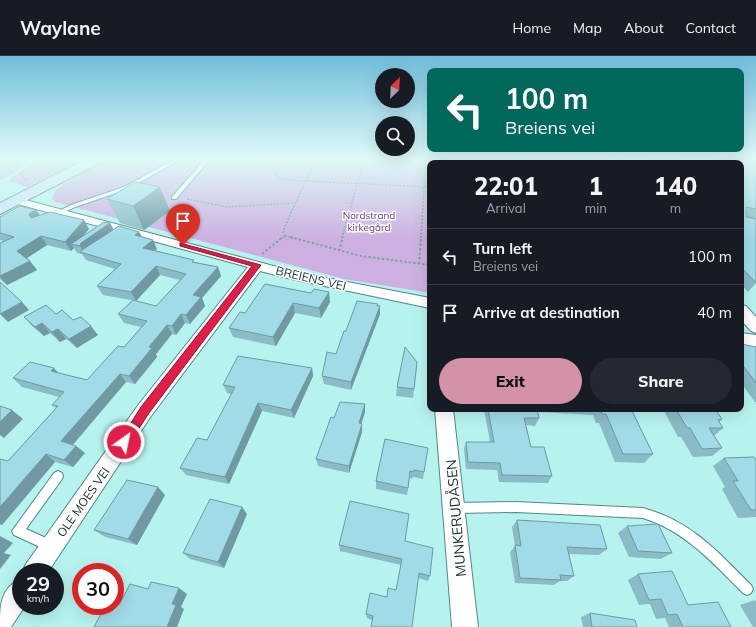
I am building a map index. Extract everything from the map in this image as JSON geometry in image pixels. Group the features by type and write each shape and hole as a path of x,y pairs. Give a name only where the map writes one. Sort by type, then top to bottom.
{"main road":[{"path":"0,209 46,186"}],"street":[{"name":"BREIENS VEI","path":"18,200 121,232 257,260 296,276 427,302"},
{"name":"OLE MOES VEI","path":"40,563 145,410 257,260"},
{"path":"744,314 756,328"},
{"path":"744,339 756,341"},
{"name":"MUNKERUDÅSEN","path":"444,412 465,627"},
{"path":"0,620 12,603"}],"lane":[{"path":"46,220 59,212 130,186"},
{"path":"174,198 185,186"},
{"name":"OLE MOES VEI","path":"52,546 18,531 58,476"},
{"path":"454,508 516,507 643,513 656,516 676,526 691,537 747,589"}],"path":[{"path":"285,236 284,230 304,186"},
{"path":"340,251 357,186"},
{"path":"402,186 425,187 419,264"},
{"path":"174,198 201,200 227,207 296,203"},
{"path":"285,236 340,251 373,258 427,265"},
{"path":"257,260 285,236"}],"green space":[{"name":"Nordstrand kirkegård","path":"61,186 427,186 427,293 344,279 55,202 52,198 55,191"}],"building":[{"path":"129,186 160,187 133,206 107,199"},
{"path":"744,186 756,186 756,209 746,207 746,217 756,219 756,283 744,270"},
{"path":"20,206 36,210 29,214 31,218 50,212 84,220 65,242 41,236 17,251 30,261 0,276 0,243 14,237 0,233 0,217"},
{"path":"104,222 110,223 81,243 80,246 71,244"},
{"path":"119,226 139,232 135,235 153,240 143,248 194,260 192,262 218,267 193,295 201,297 186,315 181,314 172,326 167,325 149,347 152,348 129,376 120,374 61,441 76,446 64,460 46,454 0,507 0,459 8,461 58,406 52,405 64,392 13,378 30,362 54,368 51,371 87,380 118,346 124,347 147,321 118,314 133,300 156,306 186,274 156,266 131,292 97,286 121,264 80,252"},
{"path":"0,282 22,302 0,314"},
{"path":"265,284 311,293 314,289 329,292 319,308 293,303 273,337 229,328 240,312 245,313"},
{"path":"357,301 378,304 377,306 380,306 351,382 322,376 327,352 336,354"},
{"path":"46,305 56,314 62,310 73,320 81,317 91,326 69,339 58,329 52,332 42,323 35,327 24,317"},
{"path":"744,345 756,347 756,383 744,367"},
{"path":"405,347 417,362 414,389 397,387"},
{"path":"238,356 312,368 291,410 258,403 225,477 180,468 197,438 207,440 235,387 223,385"},
{"path":"340,402 365,404 359,423 362,424 349,466 316,459 331,417 334,418"},
{"path":"0,406 12,410 0,422"},
{"path":"489,412 538,412 539,418 524,418 531,447 544,447 552,476 502,475 500,463 468,462 466,442 494,442"},
{"path":"601,412 632,412 653,454 623,454 606,414 602,414"},
{"path":"678,412 717,412 722,419 718,420 723,428 709,428 722,448 702,449 690,428 687,428"},
{"path":"385,439 428,448 424,472 414,470 413,472 410,471 408,488 376,481"},
{"path":"754,457 756,460 756,510 751,510 733,481 738,481 724,458"},
{"path":"127,480 158,487 128,539 94,530"},
{"path":"210,499 242,507 218,562 183,553"},
{"path":"350,501 409,514 405,541 433,548 430,576 419,573 412,627 371,627 373,616 366,614 370,593 387,597 388,588 396,590 402,559 339,545"},
{"path":"517,520 600,525 607,549 567,547 574,576 560,575 561,580 520,578 515,545 521,546"},
{"path":"658,524 672,553 638,551 627,526"},
{"path":"672,571 688,605 718,602 731,627 683,627 677,614 668,615 661,599 649,600 638,574"},
{"path":"151,582 179,588 172,604 176,605 167,627 94,627 100,615 124,615 124,595 130,584 148,589"},
{"path":"590,613 635,620 637,627 592,627"}],"route":[{"path":"124,442 145,410 202,334 257,265 183,245"}]}
